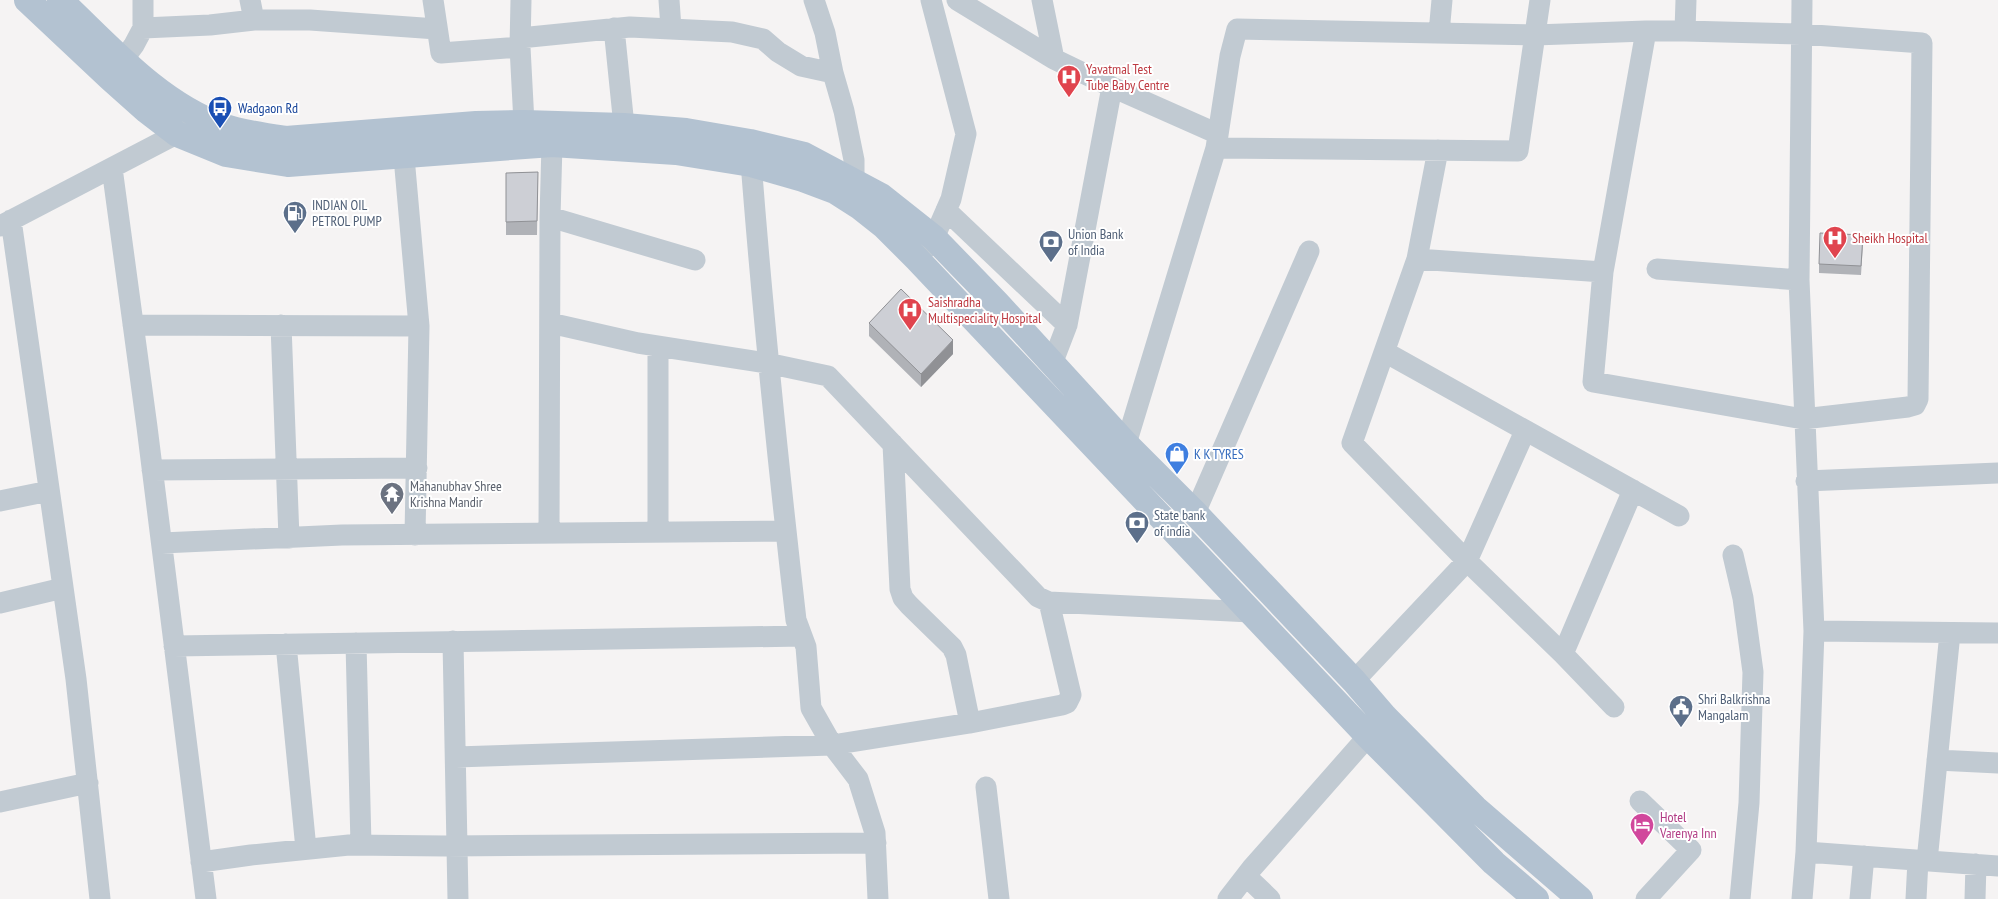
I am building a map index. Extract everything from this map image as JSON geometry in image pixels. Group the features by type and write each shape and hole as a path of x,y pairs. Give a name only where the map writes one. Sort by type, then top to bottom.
{"main road":[{"path":"27,0 110,78 177,134 226,154 288,164 552,144 676,152 804,155 881,196 934,238 997,303 1126,444 1195,513 1354,681 1376,726 1494,863 1536,899"},
{"path":"60,0 123,60 162,93 205,119 257,135 286,139 476,124 524,123 624,126 686,131 751,153 804,179 836,191 884,226 917,259 1251,612 1376,726 1580,899"},
{"path":"1140,495 1158,476"}],"street":[{"path":"123,60 143,28 143,0"},
{"path":"433,0 441,53 614,28 671,28 732,32 762,39 800,66 833,73"},
{"path":"521,0 520,42 524,123"},
{"path":"669,0 671,28"},
{"path":"814,0 826,33 833,73 844,111 854,160 854,182"},
{"path":"917,259 934,238 946,210 966,134 932,0"},
{"path":"956,0 1054,59 1217,141 1438,150 1518,151 1540,0"},
{"path":"1042,0 1054,59"},
{"path":"1438,33 1442,0"},
{"path":"1685,31 1686,0"},
{"path":"1802,0 1799,280 1803,418 1814,631 1806,852 1802,899"},
{"path":"143,28 210,25 252,10 310,20 437,29"},
{"path":"614,28 624,126"},
{"path":"1126,444 1217,141 1230,56 1237,29 1534,35 1646,30 1801,34 1922,43 1918,399 1915,404 1908,408 1803,418 1593,382 1603,272 1646,30"},
{"path":"1052,364 1068,325 1112,87"},
{"path":"100,899 76,679 50,491 6,223 205,119"},
{"path":"549,533 552,144"},
{"path":"1438,150 1417,259 1352,442 1467,561 1563,654 1614,707"},
{"path":"751,153 768,363 796,620 806,647 811,708 832,745 858,779 876,833 878,899"},
{"path":"404,156 419,326 415,536"},
{"path":"112,168 162,543 206,899"},
{"path":"946,210 1068,325"},
{"path":"550,217 695,260"},
{"path":"1195,513 1309,251"},
{"path":"1417,259 1603,272"},
{"path":"1657,269 1799,280"},
{"path":"133,324 419,326"},
{"path":"550,324 658,346 768,363 828,376 1038,597 1049,602 1251,612"},
{"path":"281,325 289,538"},
{"path":"658,346 658,532"},
{"path":"1385,352 1679,516"},
{"path":"1354,681 1467,561 1524,430"},
{"path":"893,444 900,589 908,605 952,647 956,655 970,723"},
{"path":"152,470 417,468"},
{"path":"1806,481 1998,473"},
{"path":"1563,654 1632,490"},
{"path":"0,501 50,491"},
{"path":"162,543 289,538 549,533 786,531"},
{"path":"1734,555 1743,598 1753,672 1748,803 1740,899"},
{"path":"0,603 63,588"},
{"path":"456,757 832,745 970,723 1067,704 1071,695 1049,602"},
{"path":"1814,631 1998,633"},
{"path":"1916,899 1937,760 1950,633"},
{"path":"174,646 802,636"},
{"path":"453,641 458,899"},
{"path":"356,643 361,845"},
{"path":"286,644 306,849"},
{"path":"1228,899 1376,726"},
{"path":"1937,760 1998,763"},
{"path":"0,802 88,783"},
{"path":"986,787 998,899"},
{"path":"1640,801 1690,850 1646,899"},
{"path":"200,862 306,849 361,845 876,843"},
{"path":"1806,852 1998,866"},
{"path":"1860,899 1864,856"},
{"path":"1975,899 1976,864"},
{"path":"1246,876 1270,899"}],"building":[{"path":"538,172 537,221 506,222 506,173"},
{"path":"1820,233 1863,235 1861,266 1819,264"},
{"path":"901,289 953,340 921,374 869,323"}],"place":[{"name":"Yavatmal Test Tube Baby Centre","path":"1069,98"},
{"name":"Wadgaon Rd","path":"220,129"},
{"name":"INDIAN OIL PETROL PUMP","path":"295,234"},
{"name":"Sheikh Hospital","path":"1835,259"},
{"name":"Union Bank of India","path":"1051,263"},
{"name":"Saishradha Multispeciality Hospital","path":"910,331"},
{"name":"K K TYRES","path":"1177,475"},
{"name":"Mahanubhav Shree Krishna Mandir","path":"392,515"},
{"name":"State bank of india","path":"1137,544"},
{"name":"Shri Balkrishna Mangalam","path":"1681,728"},
{"name":"Hotel Varenya Inn","path":"1642,846"}]}
